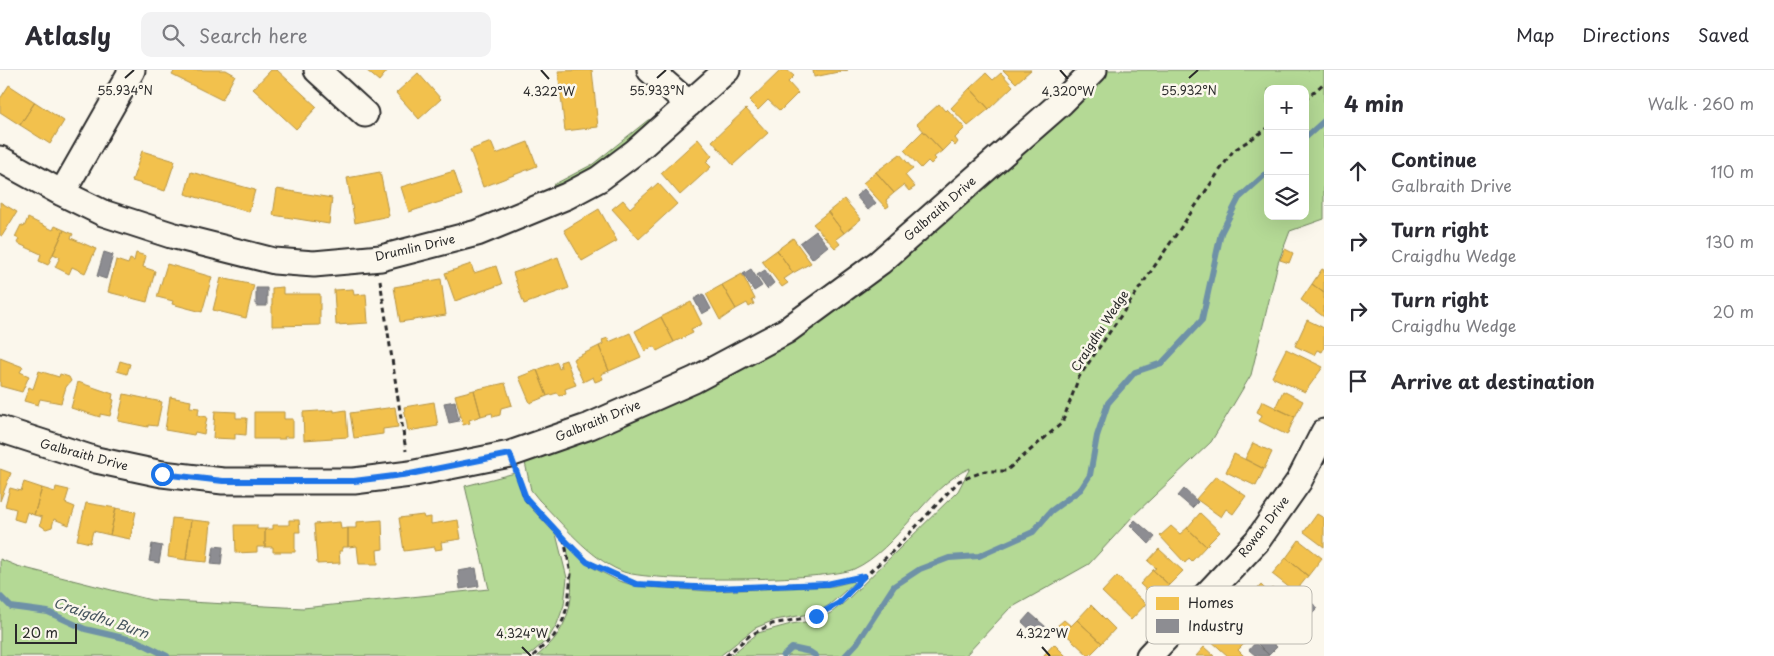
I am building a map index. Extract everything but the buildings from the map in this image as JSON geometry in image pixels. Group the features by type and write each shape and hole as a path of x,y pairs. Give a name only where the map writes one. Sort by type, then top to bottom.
{"street":[{"path":"62,193 132,70"},
{"path":"317,70 365,114"},
{"path":"650,70 689,104"},
{"name":"Drumlin Drive","path":"0,159 103,213 171,235 274,261 314,264 381,258 477,233 567,196 599,178 635,152 727,70"},
{"name":"Galbraith Drive","path":"0,429 96,460 162,474 223,481 354,481 410,474 510,454 590,426 685,384 786,331 880,262 1062,102 1094,70"},
{"name":"Rowan Drive","path":"1215,586 1257,541 1299,481 1324,432"},
{"name":"Rowan Drive","path":"1149,656 1160,644"}],"path":[{"path":"1309,96 1324,83"},
{"name":"Craigdhu Wedge","path":"726,656 749,636 772,624 816,616 839,603 864,576 891,553 959,481 985,471 1006,471 1062,422 1079,377 1233,151 1265,130"},
{"path":"379,272 404,442"},
{"name":"Craigdhu Wedge","path":"510,454 526,498 564,539 587,562 636,584 715,588 827,584 864,576"},
{"path":"533,656 554,636 568,604 570,574 564,539"}],"green space":[{"path":"1107,70 1324,70 1324,219 1290,231 1278,263 1251,375 1211,442 1134,515 1089,564 1009,609 965,656 730,656 758,633 791,624 812,621 831,613 847,600 958,491 970,468 954,477 940,489 884,548 870,560 854,569 837,573 775,578 699,579 637,575 621,571 587,549 531,490 524,458 747,363 1075,101"},
{"path":"653,119 614,154 556,188 553,185 593,164 648,120"},
{"path":"515,473 525,501 556,534 567,578 564,605 557,624 548,639 528,656 0,656 0,559 17,566 151,600 303,608 489,589 465,486"},
{"path":"566,544 594,568 619,581 638,586 710,591 833,586 852,581 854,583 828,606 815,613 775,620 755,628 720,656 537,656 559,632 566,619 570,605 572,591"}],"waterway":[{"name":"Craigdhu Burn","path":"1309,134 1324,121"},
{"name":"Craigdhu Burn","path":"845,656 857,643 894,586 920,569 949,558 979,556 1033,532 1051,511 1081,489 1090,475 1097,436 1108,403 1135,372 1162,363 1202,320 1221,233 1239,198 1265,175"},
{"name":"Craigdhu Burn","path":"0,596 11,607 48,612 85,629 137,641 167,656"},
{"name":"Craigdhu Burn","path":"783,656 792,648 810,652 816,656"}],"route":[{"path":"162,474 223,481 354,481 410,474 510,454 526,498 564,539 587,562 636,584 715,588 827,584 864,576 839,603 816,616"}]}
